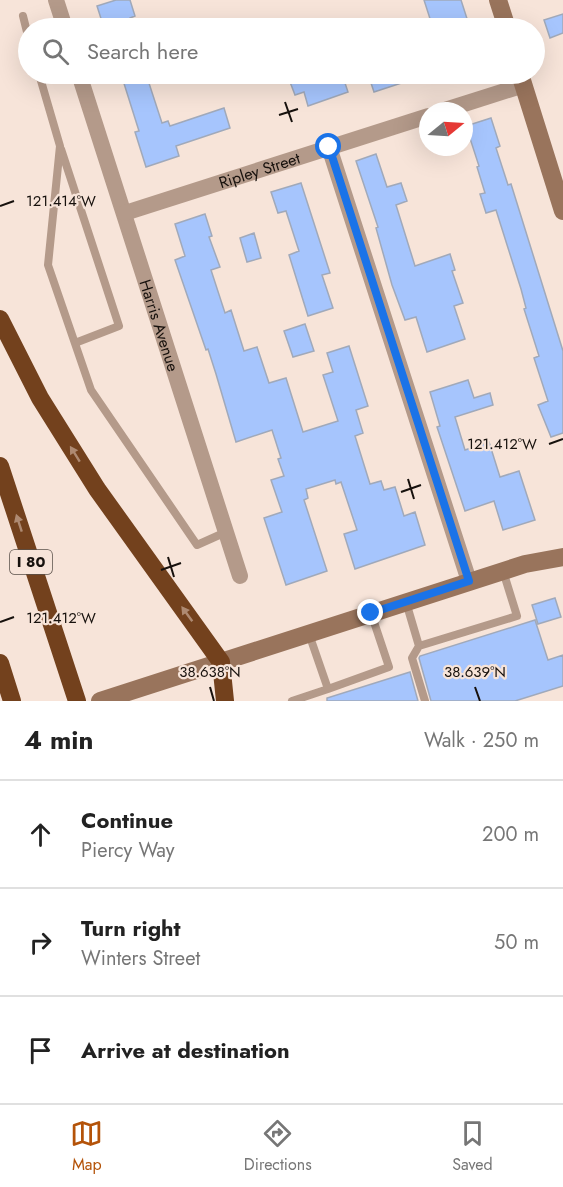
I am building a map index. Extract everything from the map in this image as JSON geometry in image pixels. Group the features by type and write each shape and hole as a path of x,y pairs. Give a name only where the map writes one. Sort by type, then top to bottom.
{"highway":[{"path":"0,319 40,398 97,489 221,662 225,701"},
{"name":"I 80","path":"0,466 77,701"},
{"path":"2,669 12,701"}],"main road":[{"path":"498,0 504,18"},
{"path":"524,84 563,211"},
{"path":"100,701 469,581 525,564 563,557"}],"street":[{"path":"56,0 62,18"},
{"name":"Harris Avenue","path":"83,84 240,576"},
{"path":"464,102 510,84"},
{"name":"Ripley Street","path":"125,213 419,119"},
{"path":"329,147 469,581"}],"lane":[{"path":"42,84 119,326 75,342"},
{"path":"60,146 48,265 91,390 197,545 226,532"},
{"path":"425,701 412,658 419,646 517,616 503,571"},
{"path":"406,602 419,646"},
{"path":"292,701 389,667 371,613"},
{"path":"309,633 328,690"}],"building":[{"path":"116,0 130,0 135,16 101,18 97,6"},
{"path":"424,0 461,0 467,18 430,18"},
{"path":"563,14 563,33 550,38 545,20"},
{"path":"124,84 149,84 162,123 168,121 170,126 224,108 230,128 176,146 179,156 146,167 135,132 139,131"},
{"path":"291,84 345,84 348,92 308,106 304,92 295,95"},
{"path":"371,84 398,84 374,92"},
{"path":"491,118 500,146 496,148 508,185 511,184 563,351 563,433 551,437 538,405 548,401 534,358 539,356 524,309 526,308 521,289 496,210 486,213 480,194 485,193 473,148 473,124"},
{"path":"376,154 387,187 401,183 407,201 396,205 415,266 450,254 455,270 452,271 463,303 454,306 465,339 427,352 416,317 405,320 392,285 376,228 378,227 356,161"},
{"path":"301,183 330,273 322,275 333,308 308,316 289,255 299,251 286,211 278,213 271,192"},
{"path":"205,214 212,236 209,237 220,267 211,270 225,313 231,310 244,351 257,347 269,383 286,378 303,432 338,421 323,375 333,372 327,353 349,346 368,406 356,410 363,433 355,436 370,484 381,481 384,490 395,487 404,516 415,512 425,545 355,569 344,534 357,530 341,482 336,484 335,480 306,489 308,498 304,500 327,571 286,585 264,518 282,512 271,480 284,476 272,430 236,442 208,349 206,350 175,260 185,256 175,224"},
{"path":"254,233 261,258 247,262 240,238"},
{"path":"305,324 314,351 293,357 284,331"},
{"path":"468,380 474,398 490,393 493,405 455,417 465,450 489,442 500,477 519,471 535,520 503,530 494,501 465,511 437,427 440,426 430,392"},
{"path":"555,598 561,617 538,624 532,605"},
{"path":"535,620 548,660 563,655 563,686 515,701 431,701 420,656"},
{"path":"410,672 418,701 327,701 327,698"}],"route":[{"path":"329,147 469,581 371,613"}]}
